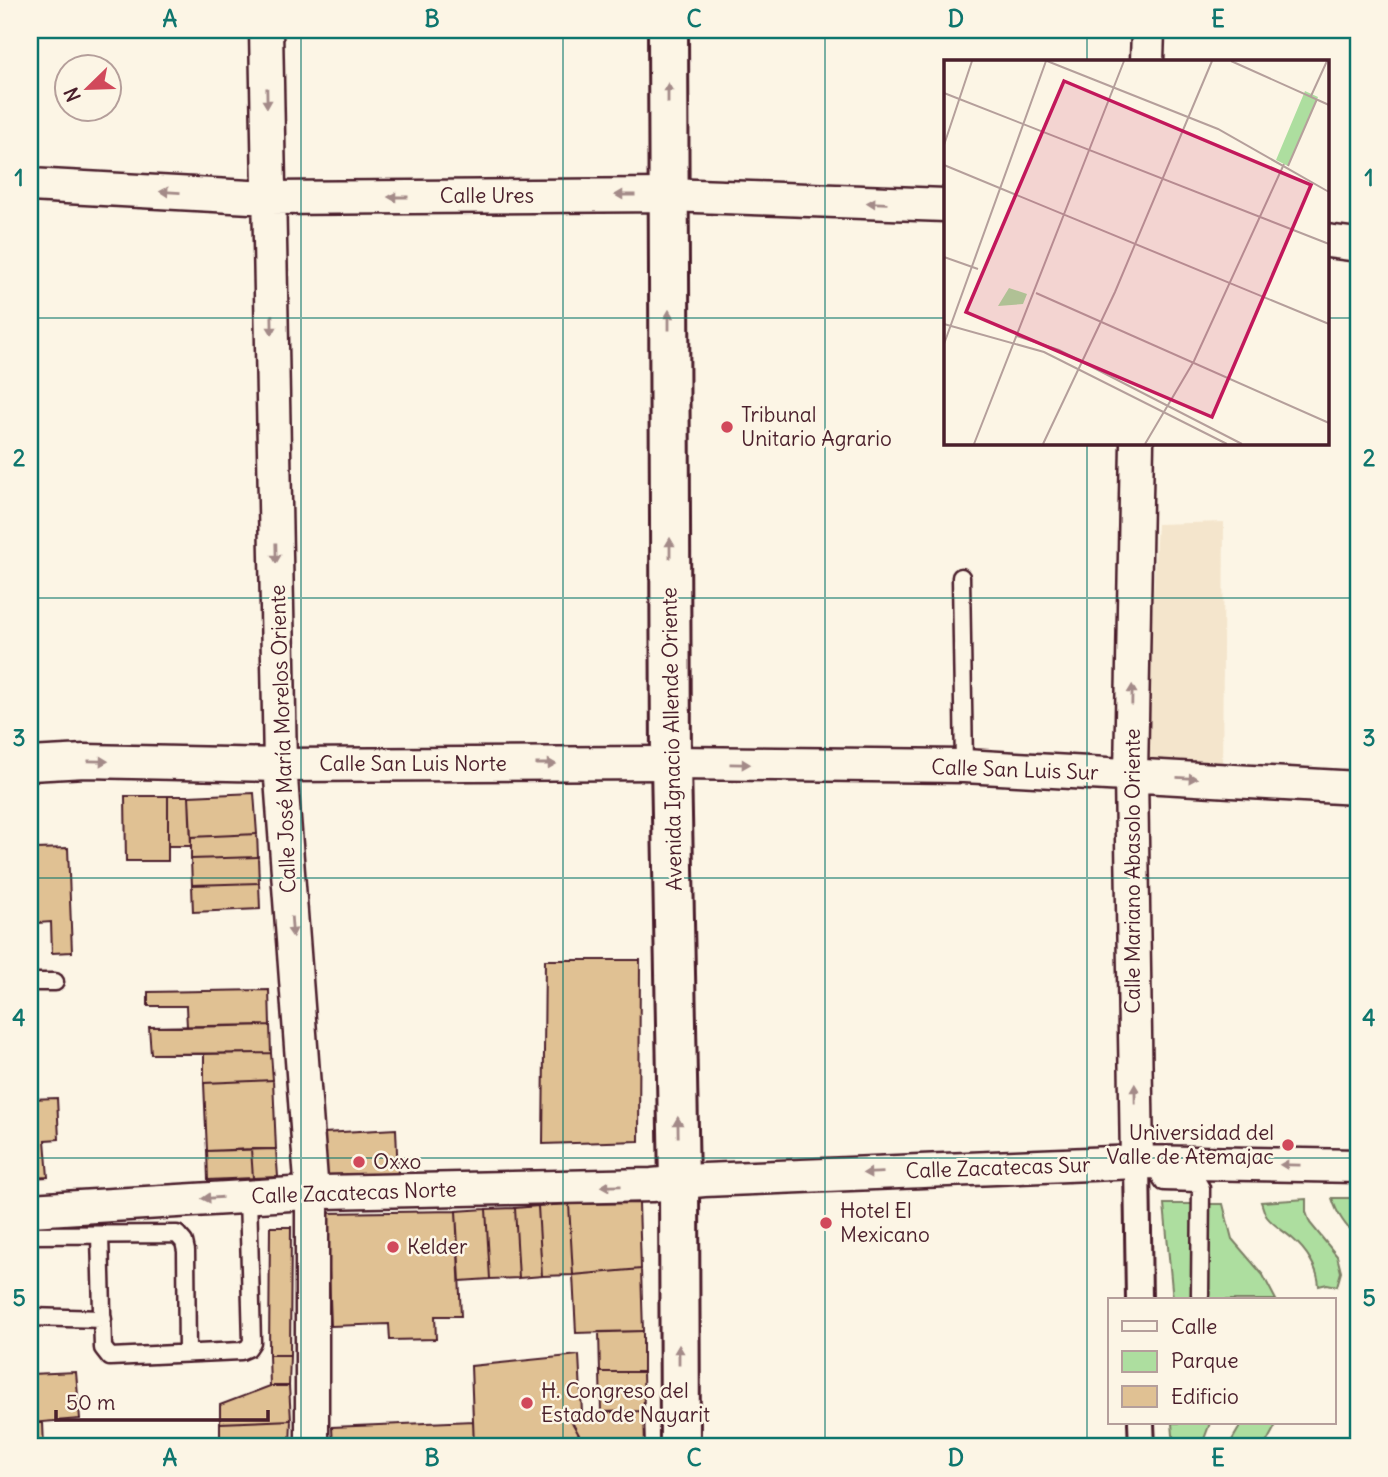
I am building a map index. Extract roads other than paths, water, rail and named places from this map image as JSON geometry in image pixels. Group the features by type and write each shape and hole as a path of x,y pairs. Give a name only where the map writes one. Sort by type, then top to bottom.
{"main road":[{"name":"Avenida Ignacio Allende Oriente","path":"668,30 671,763 679,1182 680,1447"}],"street":[{"name":"Calle José María Morelos Oriente","path":"266,30 280,765 312,1194 312,1447"},
{"path":"1147,60 1148,30"},
{"name":"Calle Ures","path":"30,185 269,198 668,195 944,205"},
{"path":"1328,241 1358,245"},
{"name":"Calle Mariano Abasolo Oriente","path":"1137,444 1131,775 1149,1162 1139,1298"},
{"name":"Calle San Luis Norte","path":"30,764 85,761 280,765 671,763"},
{"name":"Calle San Luis Sur","path":"671,763 964,766 1358,788"},
{"name":"Calle Zacatecas Sur","path":"679,1182 1149,1162 1358,1166"},
{"name":"Calle Zacatecas Norte","path":"30,1210 248,1196 652,1185 679,1182"},
{"path":"1141,1424 1142,1447"}],"lane":[{"path":"961,577 964,766"},
{"path":"30,982 55,982"},
{"path":"1149,1162 1164,1182 1198,1183 1201,1188 1200,1295"},
{"path":"100,1236 103,1348 110,1357 241,1351 248,1348 252,1342 248,1196"},
{"path":"30,1235 177,1234 184,1242 186,1251 187,1352"},
{"path":"30,1317 103,1319"}],"place":[{"name":"Tribunal Unitario Agrario","path":"727,427"},
{"name":"Universidad del Valle de Atemajac","path":"1288,1145"},
{"name":"Oxxo","path":"359,1162"},
{"name":"Hotel El Mexicano","path":"826,1223"},
{"name":"Kelder","path":"393,1247"},
{"name":"H. Congreso del Estado de Nayarit","path":"527,1403"}]}
